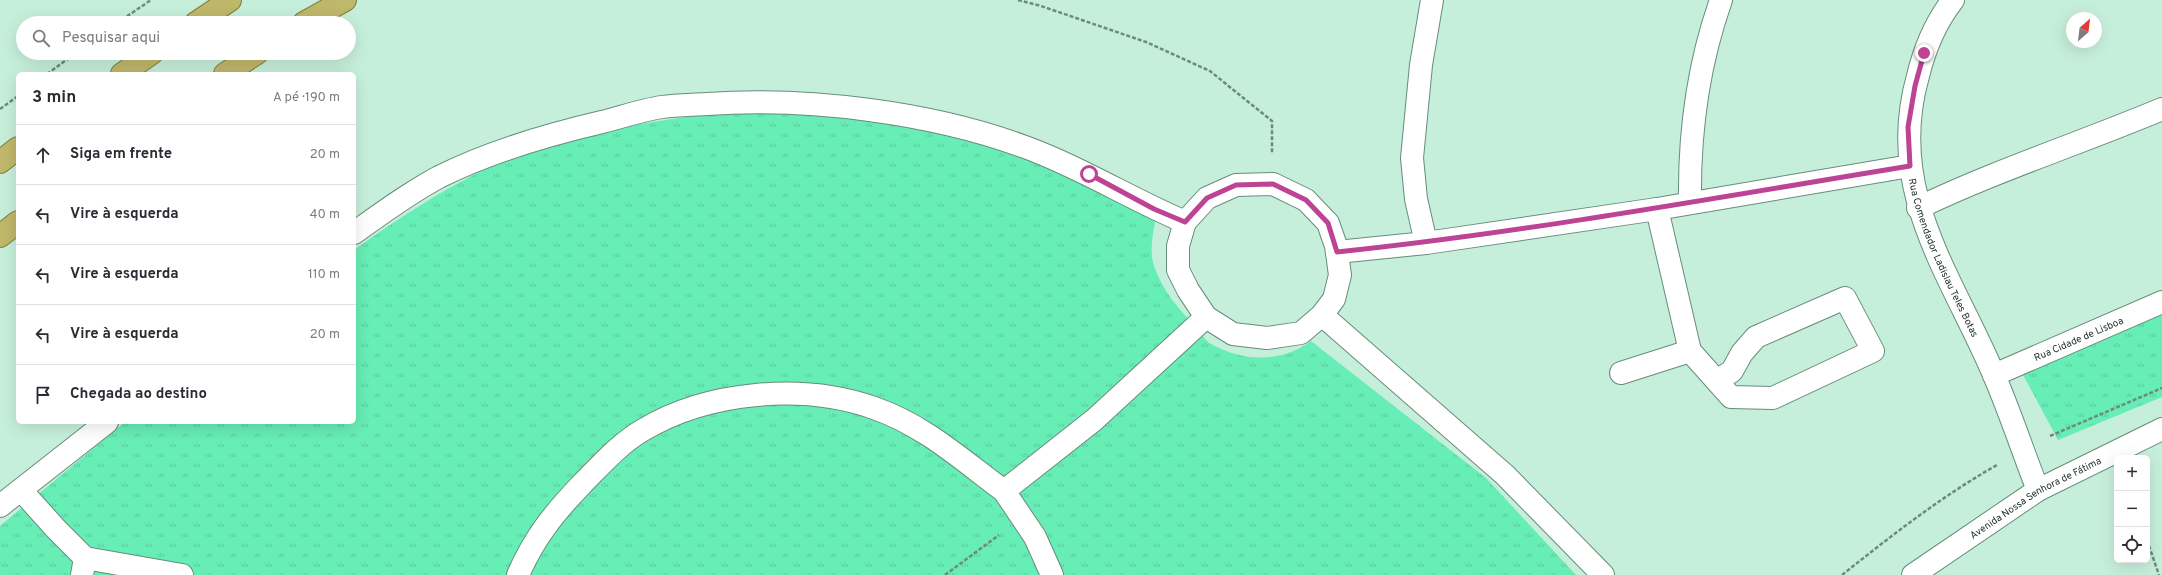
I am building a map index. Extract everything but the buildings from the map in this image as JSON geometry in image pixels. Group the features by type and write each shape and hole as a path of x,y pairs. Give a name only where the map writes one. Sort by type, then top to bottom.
{"highway":[{"path":"206,16 230,0"},
{"path":"316,16 345,0"},
{"path":"125,72 142,60"},
{"path":"228,72 246,60"},
{"path":"0,162 16,150"},
{"path":"0,236 16,224"}],"street":[{"path":"1426,243 1416,199 1412,158 1421,65 1432,0"},
{"path":"1690,202 1690,158 1696,101 1709,40 1721,0"},
{"name":"Rua Comendador Ladislau Teles Botas","path":"1944,3 1931,34 1915,86 1908,127 1910,166 1918,208 1939,260 1994,374 2038,490"},
{"path":"356,232 403,199 439,177 496,152 547,135 663,107 745,101 790,102 847,108 910,116 957,127 1024,147 1089,174 1154,209 1185,222"},
{"path":"1918,208 1967,185 2092,138 2162,109"},
{"path":"1337,252 1426,243 1657,209 1690,202 1910,166"},
{"path":"1273,184 1306,200 1328,223 1337,252 1340,275 1334,299 1322,315 1301,333 1267,338 1233,334 1206,317 1188,290 1178,270 1178,246 1185,222 1207,198 1236,185 1273,184"},
{"path":"1657,209 1690,351 1731,397 1773,398 1873,351 1845,298 1756,337 1742,353 1732,371 1717,381"},
{"name":"Rua Cidade de Lisboa","path":"1994,374 2162,302"},
{"path":"1322,315 1505,475 1603,575"},
{"path":"1004,491 1094,420 1206,317"},
{"path":"1621,374 1690,351"},
{"path":"518,575 549,520 606,459 641,431 672,414 743,395 800,395 848,401 874,408 924,432 951,450 1004,491 1035,537 1052,575"},
{"path":"0,506 104,424"},
{"name":"Avenida Nossa Senhora de Fátima","path":"1913,575 2038,490 2162,428"},
{"path":"21,490 56,529 84,566 182,575"}],"path":[{"path":"127,16 151,0"},
{"path":"1018,0 1041,6 1146,42 1210,71 1272,121 1273,184"},
{"path":"50,72 66,60"},
{"path":"0,109 16,97"},
{"path":"1842,575 1886,540 1978,476 2047,437 2162,388"},
{"path":"945,575 1022,518"},
{"path":"2150,549 2159,575"}],"green space":[{"path":"745,110 850,115 959,136 1060,170 1156,217 1152,242 1154,266 1162,284 1172,300 1209,343 1223,350 1236,354 1262,358 1288,353 1311,341 1486,478 1576,575 0,575 0,526 123,424 356,424 356,249 392,224 453,186 516,156 572,138 629,126"},
{"path":"2162,313 2162,397 2058,440 2022,373"}],"route":[{"path":"1089,174 1154,209 1185,222 1207,198 1236,185 1273,184 1306,200 1328,223 1337,252 1426,243 1657,209 1690,202 1910,166 1908,127 1915,86 1924,53"}]}
